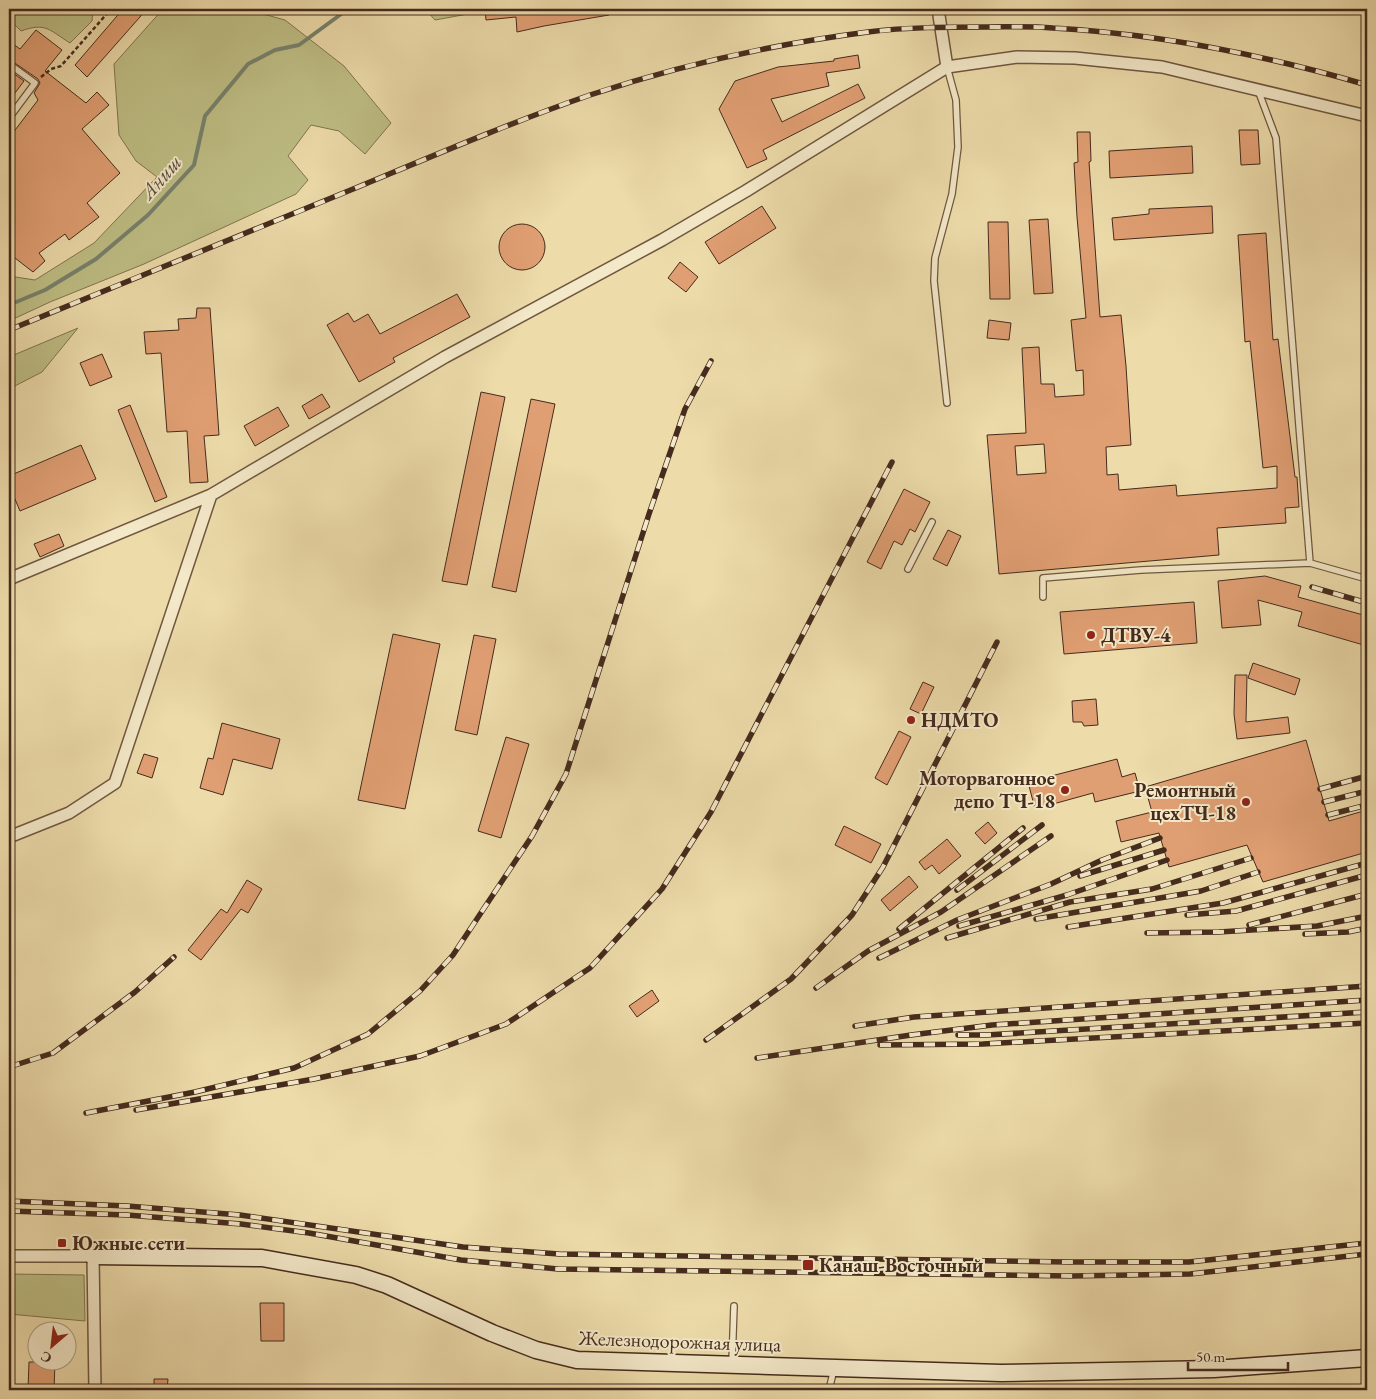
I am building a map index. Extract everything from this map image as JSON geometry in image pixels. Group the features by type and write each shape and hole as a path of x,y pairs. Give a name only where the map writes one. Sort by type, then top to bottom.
{"street":[{"path":"938,9 947,67"},
{"path":"9,579 212,495 445,357 662,240 746,191 947,67 1017,57 1075,58 1162,67 1367,116"},
{"path":"9,837 69,814 115,783 212,495"},
{"name":"Железнодорожная улица","path":"9,1256 262,1258 356,1275 387,1285 518,1344 577,1360 1001,1373 1214,1369 1367,1358"},
{"path":"93,1256 95,1390"}],"lane":[{"path":"9,64 35,84 10,114"},
{"path":"947,67 956,100 958,147 952,194 935,258 934,281 947,403"},
{"path":"1258,90 1276,138 1310,563"},
{"path":"908,569 932,522"},
{"path":"1043,597 1043,578 1141,570 1310,563 1367,579"},
{"path":"732,1364 734,1306"},
{"path":"829,1390 835,1367"}],"path":[{"path":"35,84 51,69 61,66 111,9"}],"green space":[{"path":"9,9 93,9 92,21 70,43 42,27 21,31 9,19"},
{"path":"163,9 245,9 285,20 344,66 391,123 365,154 339,131 311,125 288,156 308,180 296,194 144,264 50,302 9,321 9,276 35,280 94,243 157,177 136,161 119,135 114,64"},
{"path":"425,9 471,9 468,14 435,20"},
{"path":"78,328 42,372 9,389 9,357"},
{"path":"9,1274 84,1275 85,1321 9,1314"}],"building":[{"path":"123,9 147,9 87,77 75,65"},
{"path":"485,9 609,9 609,15 517,32 516,17 486,20"},
{"path":"36,30 62,50 45,71 86,103 97,92 109,105 82,129 120,173 87,203 99,217 69,240 65,234 39,253 45,261 33,272 15,258 9,266 9,138 38,100 34,93 40,83 38,79 9,59 9,41 20,49"},
{"path":"858,55 860,68 826,73 829,86 771,99 782,122 858,84 865,98 763,150 767,159 747,168 719,109 735,81 778,67 834,61 834,59"},
{"path":"9,70 24,81 9,101"},
{"path":"1239,130 1258,130 1260,164 1241,165"},
{"path":"1077,132 1090,132 1091,161 1089,162 1100,317 1121,315 1131,445 1106,447 1107,475 1118,474 1119,490 1176,485 1177,496 1277,488 1277,466 1263,468 1250,341 1245,342 1238,235 1266,233 1273,340 1278,339 1295,477 1297,477 1299,507 1285,508 1286,523 1217,528 1219,555 999,574 987,435 1026,433 1022,348 1039,347 1041,384 1054,384 1055,397 1084,395 1083,370 1076,371 1071,320 1086,318 1074,163 1078,162","holes":["1044,444 1046,473 1017,475 1015,446"]},
{"path":"1192,146 1193,173 1110,178 1109,151"},
{"path":"762,206 776,228 719,264 705,242"},
{"path":"1212,206 1213,233 1114,240 1112,218 1149,214 1149,209"},
{"path":"1048,219 1053,293 1034,294 1029,220"},
{"path":"988,222 1008,222 1010,299 990,299"},
{"path":"522,224 535,228 541,234 545,247 541,260 535,266 522,270 509,266 503,260 499,247 503,234 509,228"},
{"path":"680,262 698,277 686,292 668,278"},
{"path":"457,294 470,317 393,358 395,362 359,382 327,325 348,313 354,322 368,314 380,334"},
{"path":"197,308 210,308 219,435 204,436 208,482 190,483 187,431 167,432 161,353 146,354 144,332 179,330 178,319 196,318"},
{"path":"989,320 1011,323 1009,340 987,338"},
{"path":"102,354 112,377 90,386 80,363"},
{"path":"481,392 505,397 467,585 442,581"},
{"path":"322,394 330,407 309,419 302,406"},
{"path":"531,399 555,404 516,592 492,587"},
{"path":"130,405 167,497 155,502 118,410"},
{"path":"278,407 289,426 255,446 244,426"},
{"path":"81,445 96,479 20,511 9,485 9,476"},
{"path":"904,489 930,502 915,532 910,529 902,545 894,541 881,569 867,562"},
{"path":"948,530 961,536 947,566 933,559"},
{"path":"59,534 64,546 40,557 34,544"},
{"path":"1265,576 1301,586 1298,597 1367,616 1367,646 1298,626 1302,612 1258,600 1261,625 1222,628 1218,581"},
{"path":"1194,602 1197,643 1064,654 1060,612"},
{"path":"393,634 440,644 405,809 358,800"},
{"path":"474,635 496,639 477,735 455,730"},
{"path":"1253,663 1300,679 1295,695 1248,678"},
{"path":"1235,675 1247,675 1246,722 1288,717 1290,733 1237,739 1234,714"},
{"path":"923,682 934,687 921,714 910,709"},
{"path":"1096,699 1098,725 1084,726 1082,722 1073,722 1072,701"},
{"path":"222,723 280,739 272,769 233,759 223,795 200,788 208,758 213,759"},
{"path":"899,731 911,737 887,785 875,778"},
{"path":"506,737 529,744 501,838 478,831"},
{"path":"1306,740 1329,821 1367,810 1367,852 1263,882 1247,845 1169,867 1159,833 1121,842 1116,821 1152,812 1145,787"},
{"path":"144,754 158,758 152,778 137,773"},
{"path":"1117,759 1122,777 1135,773 1140,791 1095,802 1093,793 1035,809 1028,782"},
{"path":"988,822 997,833 985,844 975,833"},
{"path":"844,826 881,844 871,863 835,845"},
{"path":"947,839 961,856 939,874 932,865 925,870 919,862"},
{"path":"909,876 918,887 890,911 881,900"},
{"path":"247,880 262,889 248,913 241,909 201,960 188,950 221,909 227,913"},
{"path":"652,990 659,1001 637,1017 629,1006"},
{"path":"260,1303 284,1303 284,1341 261,1341"},
{"path":"29,1372 55,1372 54,1390 28,1390"},
{"path":"154,1379 168,1379 167,1390 154,1390"}],"waterway":[{"name":"Аниш","path":"9,305 45,290 96,259 148,215 194,165 205,116 248,64 275,50 299,45 348,9"}],"railway":[{"path":"9,330 561,105 658,74 762,49 883,30 958,27 1045,27 1132,35 1251,55 1367,85"},
{"path":"86,1113 195,1092 294,1068 368,1034 420,991 453,955 532,836 566,774 649,514 685,409 711,361"},
{"path":"136,1110 314,1079 420,1056 506,1024 590,968 662,889 711,812 892,462"},
{"path":"1312,587 1367,603"},
{"path":"706,1040 791,979 852,915 883,867 997,642"},
{"path":"1320,789 1367,776"},
{"path":"1324,802 1367,791"},
{"path":"1328,815 1367,805"},
{"path":"957,890 1042,825"},
{"path":"899,929 1023,828"},
{"path":"816,988 868,951 941,912 1051,836"},
{"path":"879,958 957,920 1051,884 1102,860 1160,838"},
{"path":"1080,876 1164,850"},
{"path":"947,938 1070,902 1152,889 1251,858"},
{"path":"959,926 1067,895 1167,860"},
{"path":"1068,927 1223,903 1367,863"},
{"path":"1036,919 1201,891 1258,872"},
{"path":"1187,915 1236,911 1367,875"},
{"path":"1249,925 1367,894"},
{"path":"1147,933 1219,932 1317,926 1367,916"},
{"path":"1305,934 1348,932 1367,928"},
{"path":"9,1067 53,1053 135,992 174,957"},
{"path":"855,1026 914,1017 1367,986"},
{"path":"757,1058 992,1025 1367,1000"},
{"path":"958,1035 987,1035 1367,1012"},
{"path":"880,1045 983,1044 1367,1023"},
{"path":"9,1201 127,1206 240,1215 463,1247 559,1254 1069,1262 1189,1262 1367,1243"},
{"path":"9,1211 127,1215 241,1224 309,1233 461,1260 558,1269 1071,1276 1190,1274 1367,1254"}],"place":[{"name":"ДТВУ-4","path":"1091,635"},
{"name":"НДМТО","path":"911,720"},
{"name":"Моторвагонное депо ТЧ-18","path":"1065,790"},
{"name":"Ремонтный цехТЧ-18","path":"1246,802"},
{"name":"Южные сети","path":"62,1243"},
{"name":"Канаш-Восточный","path":"808,1265"}]}
